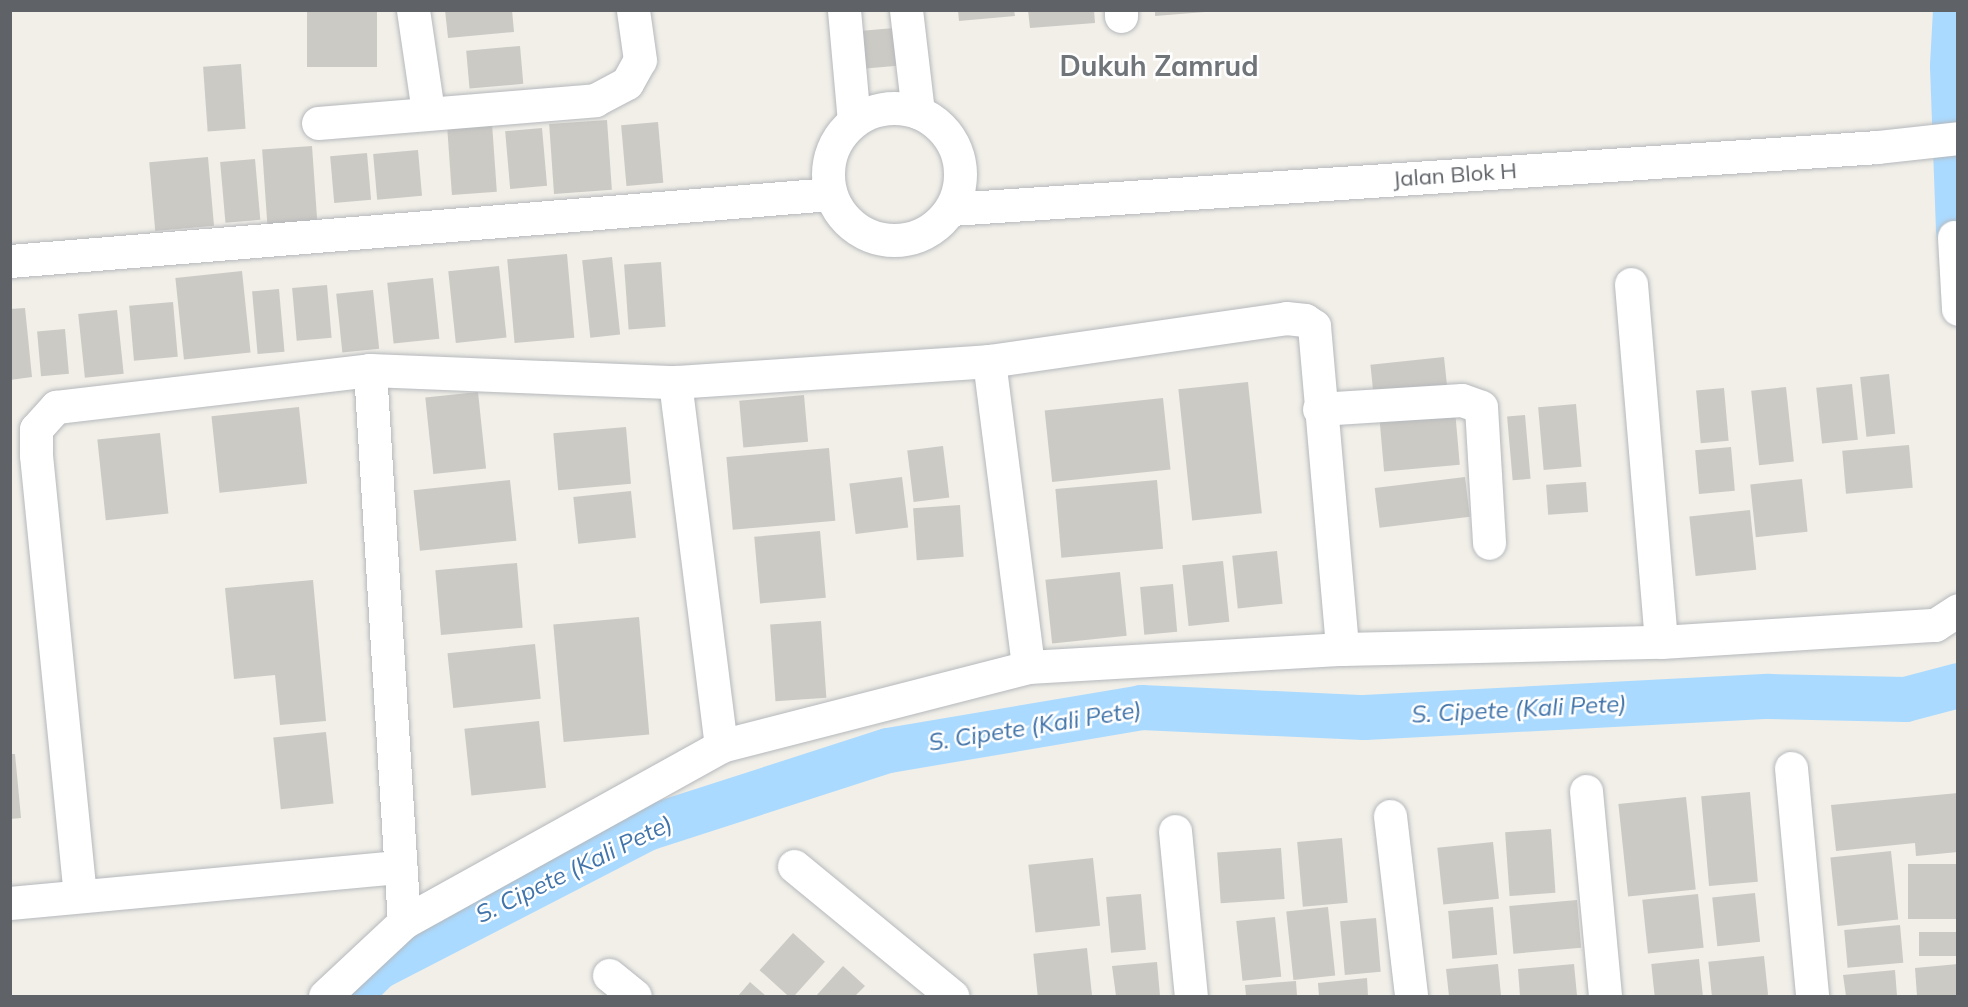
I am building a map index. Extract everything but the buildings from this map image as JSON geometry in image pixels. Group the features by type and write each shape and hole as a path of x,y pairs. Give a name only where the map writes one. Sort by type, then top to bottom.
{"street":[{"path":"413,10 428,111"},
{"path":"318,123 428,111 595,100 627,83 640,60 633,10"},
{"path":"844,10 854,121"},
{"path":"906,10 918,112"},
{"path":"884,109 918,112 942,127 958,152 961,181 952,209 924,234 886,241 851,225 830,194 830,154 854,121 884,109"},
{"name":"Jalan Blok H","path":"952,209 1877,147 1958,138"},
{"path":"10,261 830,194"},
{"path":"1954,237 1958,309"},
{"path":"1631,284 1661,642"},
{"path":"80,896 36,429 56,407 370,370 675,382 989,361 1286,318 1305,320 1314,327 1319,409 1342,649"},
{"path":"989,361 1028,667"},
{"path":"370,370 404,921"},
{"path":"675,382 721,746"},
{"path":"1319,409 1462,400 1480,407 1489,543"},
{"path":"325,996 404,921 721,746 1028,667 1342,649 1661,642 1935,626 1958,610"},
{"path":"1791,768 1812,996"},
{"path":"1586,791 1605,996"},
{"path":"1390,816 1411,996"},
{"path":"1175,831 1191,996"},
{"path":"794,866 952,996"},
{"path":"10,903 400,867"},
{"path":"609,975 635,996"}],"waterway":[{"name":"S. Cipete (Kali Pete)","path":"1955,10 1952,66 1958,230"},
{"name":"S. Cipete (Kali Pete)","path":"348,996 377,967 646,828 888,750 1141,707 1364,717 1768,696 1905,699 1958,685"}],"district":[{"name":"Dukuh Zamrud","path":"1159,66"}]}
